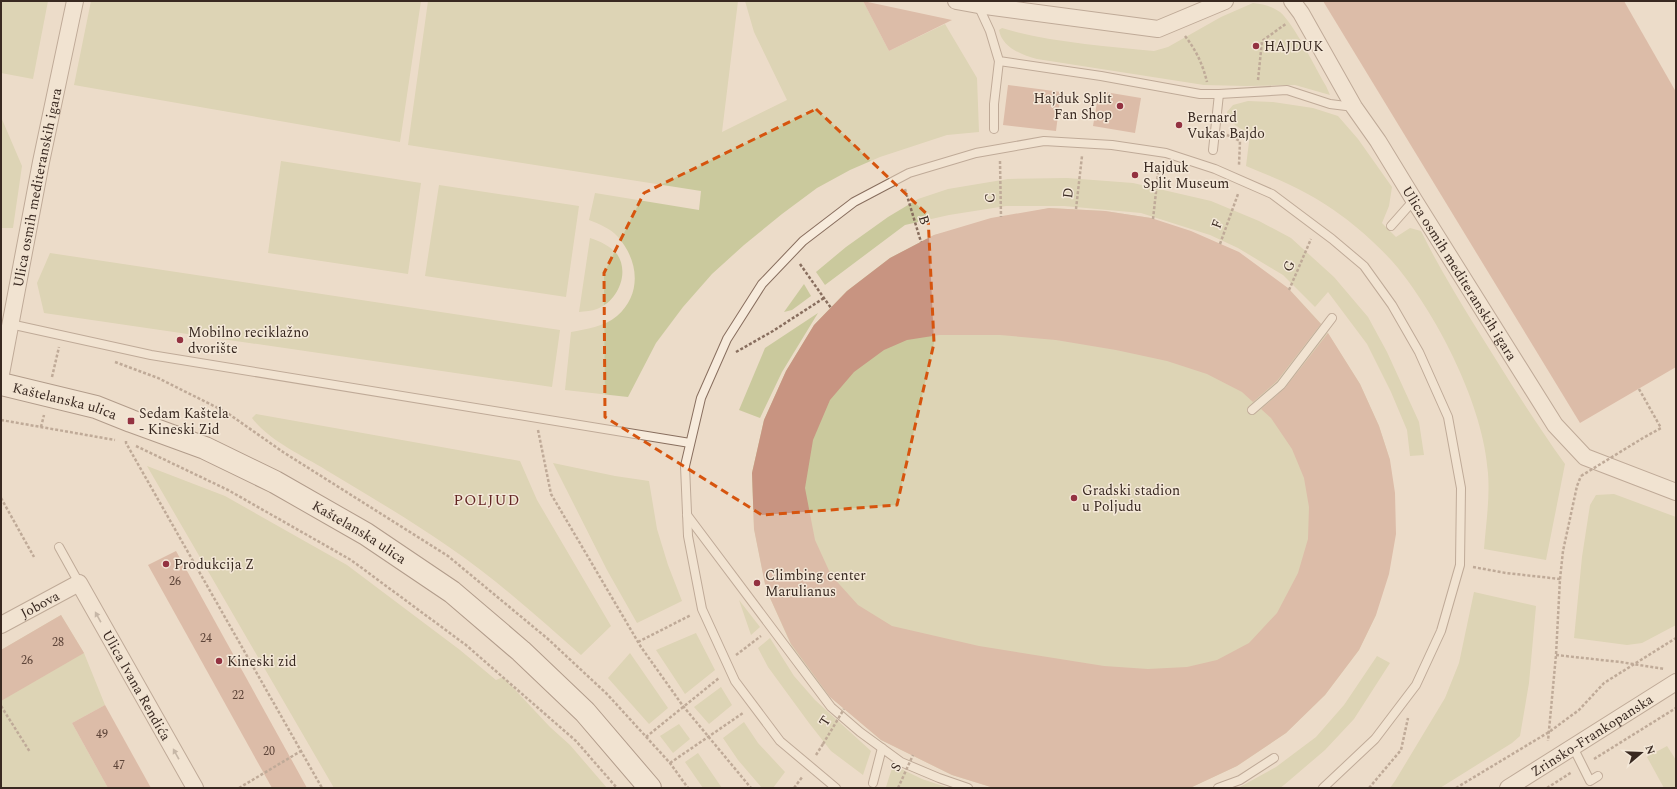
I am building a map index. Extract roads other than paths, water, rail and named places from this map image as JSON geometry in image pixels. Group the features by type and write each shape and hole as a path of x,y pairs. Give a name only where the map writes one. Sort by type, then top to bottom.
{"main road":[{"name":"Kaštelanska ulica","path":"1,384 96,407 131,422 205,448 275,482 366,534 452,592 521,651 585,712 650,788"}],"street":[{"name":"Ulica osmih mediteranskih igara","path":"1,374 41,162 75,1"},
{"path":"956,1 978,5 999,4 1158,30 1225,1"},
{"name":"Ulica osmih mediteranskih igara","path":"1296,7 1354,106 1378,141 1555,425 1585,457 1676,492"},
{"name":"Jobova","path":"1,625 79,583"},
{"name":"Ulica Ivana Rendića","path":"79,583 195,788"},
{"name":"Zrinsko-Frankopanska","path":"1508,788 1573,747 1672,675"}],"lane":[{"path":"978,5 990,31 999,61 994,104 994,129"},
{"path":"999,61 1101,76 1209,95 1287,90 1330,104 1354,106"},
{"path":"1213,150 1219,94"},
{"path":"836,788 780,741 735,680 702,609 688,536 685,466 700,398 727,340 762,284 803,241 848,206 909,173 976,153 1044,141 1112,145 1161,152 1215,169 1272,194 1332,238 1364,266 1392,305 1411,338 1448,417 1461,488 1460,565 1441,632 1416,685 1375,739 1323,788"},
{"path":"1391,226 1414,200"},
{"path":"1252,410 1281,384 1332,318"},
{"path":"10,324 151,355 690,444"},
{"path":"687,515 831,707 860,732 901,762 968,788"},
{"path":"59,547 79,583"},
{"path":"1573,747 1590,781 1598,776"},
{"path":"872,783 882,748"},
{"path":"1218,788 1240,780 1274,758"}],"place":[{"name":"HAJDUK","path":"1256,46"},
{"name":"Hajduk Split Fan Shop","path":"1120,106"},
{"name":"Bernard Vukas Bajdo","path":"1179,125"},
{"name":"Hajduk Split Museum","path":"1135,175"},
{"name":"Mobilno reciklažno dvorište","path":"180,340"},
{"name":"Sedam Kaštela - Kineski Zid","path":"131,421"},
{"name":"Gradski stadion u Poljudu","path":"1074,498"},
{"name":"Produkcija Z","path":"166,564"},
{"name":"Climbing center Marulianus","path":"757,583"},
{"name":"Kineski zid","path":"219,661"}],"district":[{"name":"POLJUD","path":"487,500"}]}
